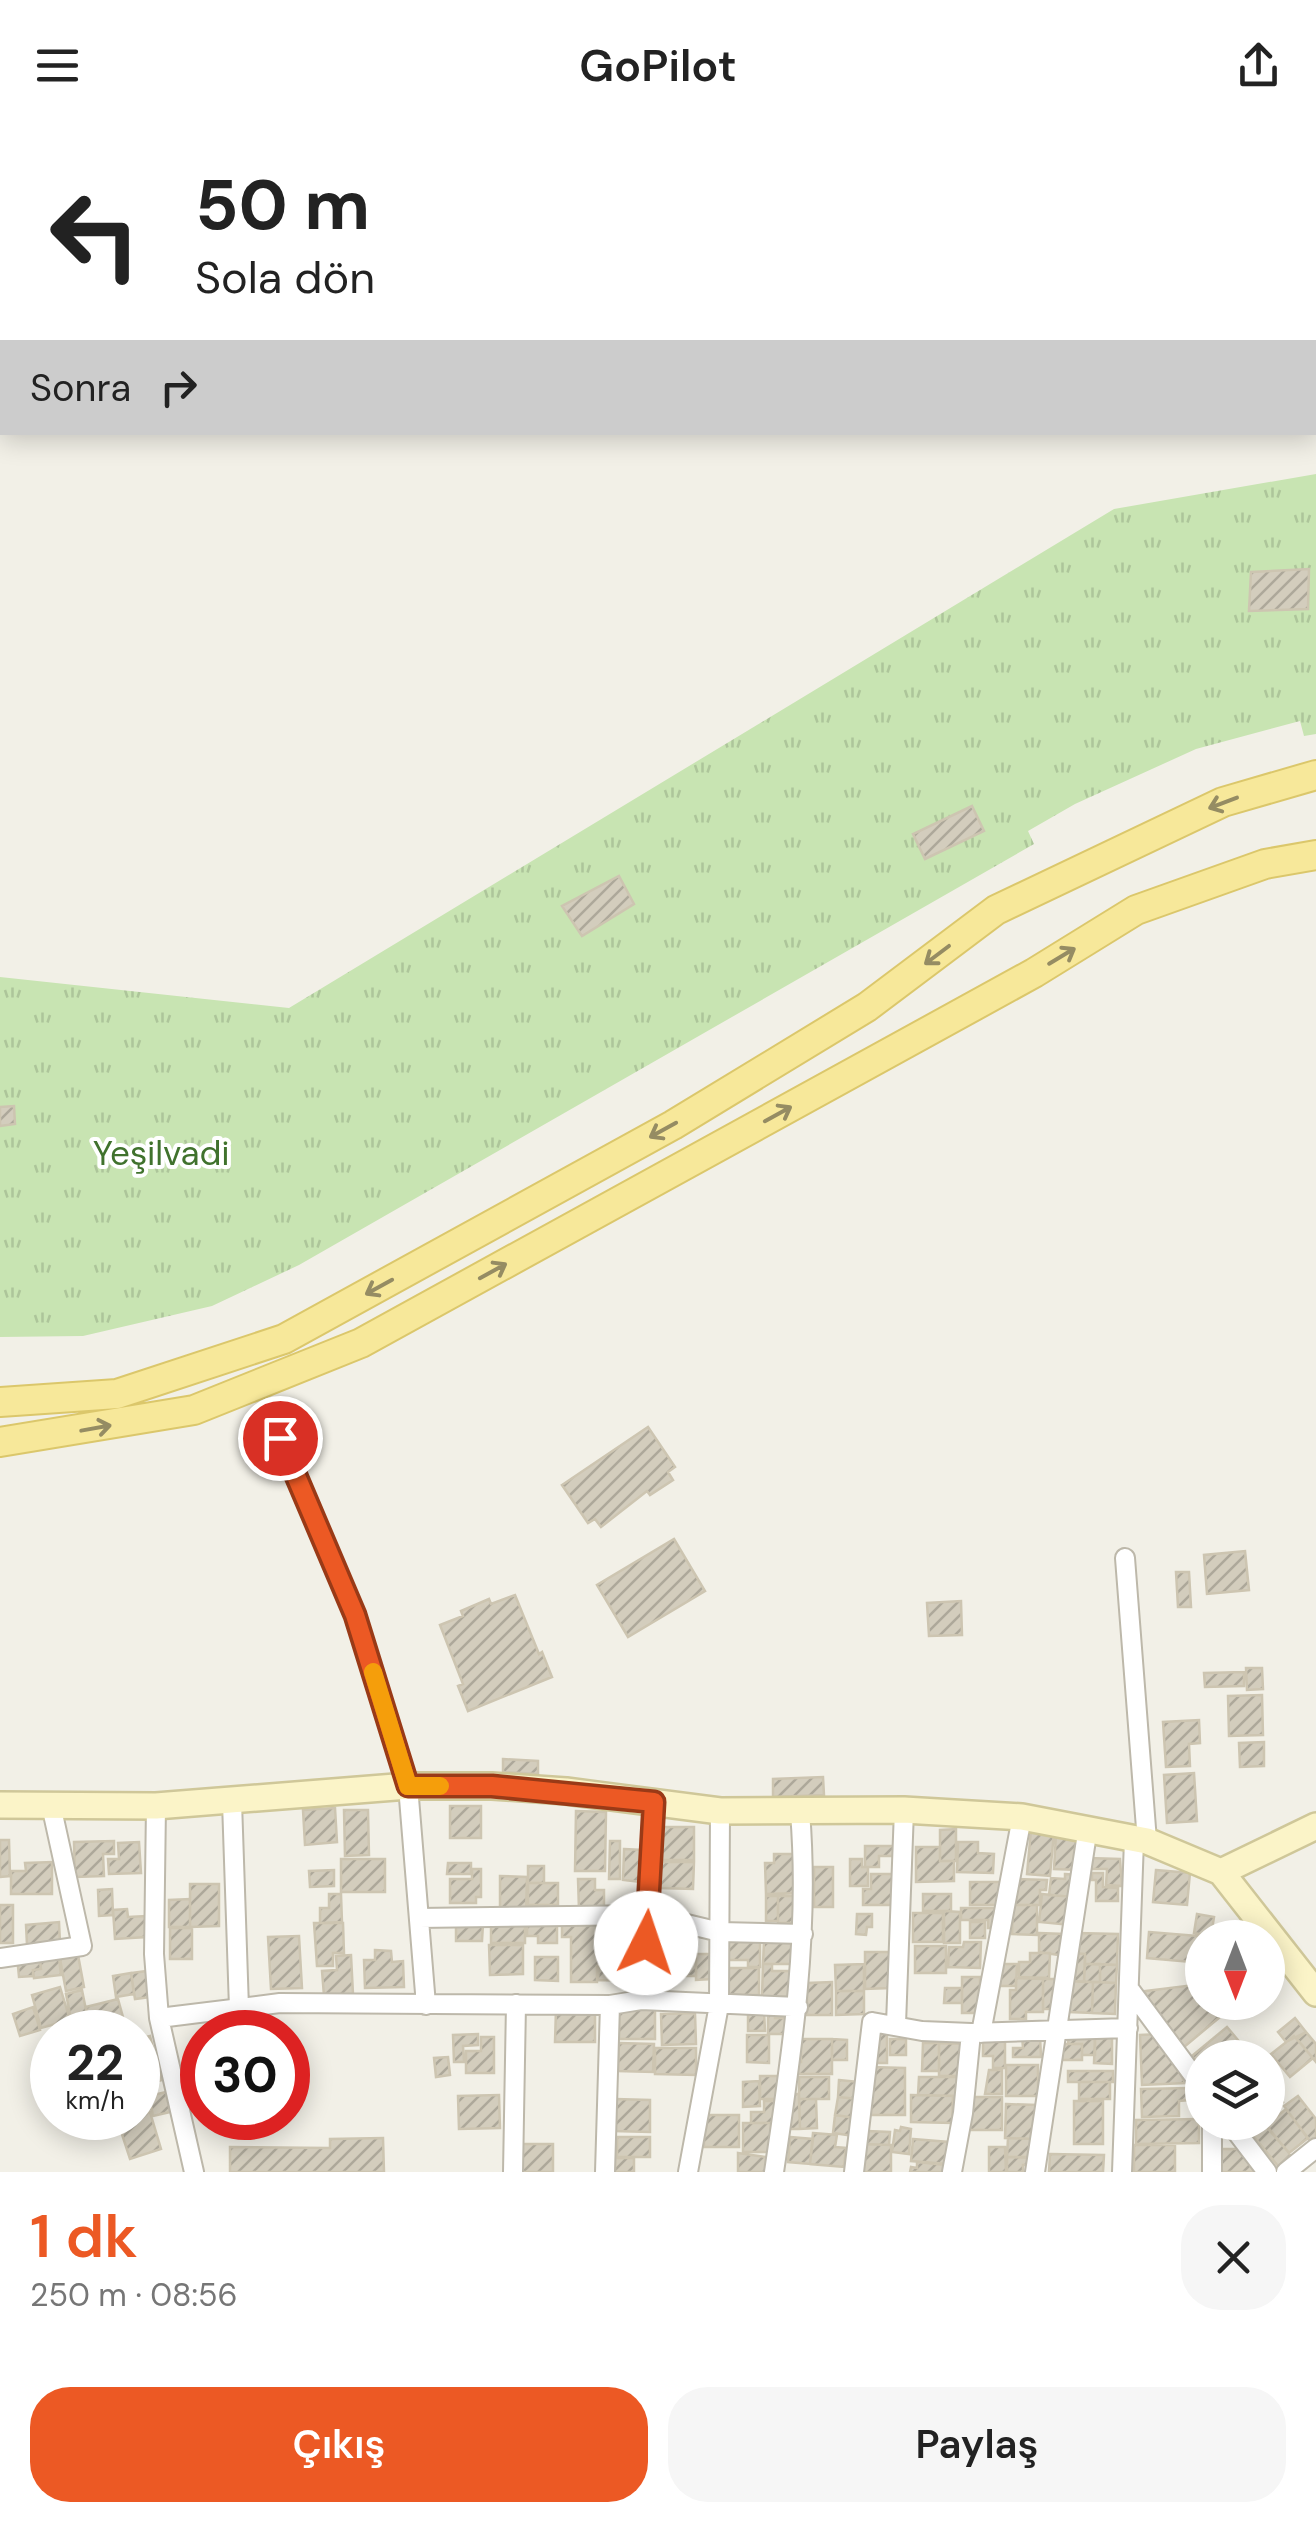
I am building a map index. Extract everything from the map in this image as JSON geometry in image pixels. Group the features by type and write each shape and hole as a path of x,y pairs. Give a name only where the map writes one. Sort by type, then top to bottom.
{"main road":[{"path":"0,1402 117,1394 284,1339 689,1115 866,1008 996,910 1223,802 1316,775"},
{"path":"0,1442 194,1410 361,1344 1034,972 1136,910 1266,864 1316,856"}],"street":[{"path":"280,1438 355,1615 408,1786 426,2005"},
{"path":"1122,2172 1140,1840 1125,1558"},
{"path":"0,1805 156,1806 408,1786 492,1786 720,1812 904,1810 1022,1817 1140,1840 1222,1872 1316,1993"},
{"path":"232,1802 239,2008"},
{"path":"641,2000 654,1802"},
{"path":"0,1958 82,1946 51,1805"},
{"path":"156,1806 154,1954 158,2010"},
{"path":"896,2024 904,1810"},
{"path":"688,2172 720,2005 720,1812"},
{"path":"774,2172 798,2006 805,1872 800,1812"},
{"path":"952,2172 976,2033 1022,1817"},
{"path":"1222,1872 1316,1826"},
{"path":"1035,2172 1088,1828"},
{"path":"419,1918 649,1915 720,1932 802,1934"},
{"path":"1130,1991 1185,2064"},
{"path":"160,2018 280,2004 610,2005 641,2000 798,2006"},
{"path":"513,2172 516,2004"},
{"path":"604,2172 610,2005"},
{"path":"160,2022 194,2172"},
{"path":"854,2172 872,2022 922,2031 976,2033 1128,2028"},
{"path":"1212,2140 1212,2172"},
{"path":"1243,2140 1267,2172"},
{"path":"1286,2172 1316,2148"}],"green space":[{"name":"Yeşilvadi","path":"1316,474 1316,734 1304,736 1300,721 1196,749 1075,804 1028,831 1034,844 299,1265 212,1306 83,1336 0,1337 0,977 289,1008 1114,509"}],"building":[{"path":"1309,569 1308,609 1249,611 1251,572"},
{"path":"972,806 984,831 925,859 913,834"},
{"path":"619,876 634,904 582,936 562,906"},
{"path":"14,1106 15,1124 0,1126 0,1107"},
{"path":"648,1427 675,1467 668,1472 673,1480 650,1495 647,1491 601,1527 595,1519 588,1523 562,1485"},
{"path":"674,1539 705,1591 628,1637 597,1585"},
{"path":"1245,1551 1249,1590 1207,1594 1204,1555"},
{"path":"1176,1572 1189,1572 1191,1607 1178,1607"},
{"path":"515,1595 552,1677 468,1711 458,1686 463,1684 440,1625 489,1599 491,1604"},
{"path":"961,1601 962,1635 929,1636 927,1603"},
{"path":"1246,1668 1262,1668 1263,1689 1247,1690"},
{"path":"1244,1672 1244,1686 1205,1687 1204,1673"},
{"path":"1262,1695 1263,1735 1229,1736 1228,1696"},
{"path":"1199,1720 1200,1743 1189,1744 1190,1766 1166,1767 1163,1722"},
{"path":"1264,1742 1264,1766 1240,1767 1239,1743"},
{"path":"503,1759 538,1761 538,1774 503,1772"},
{"path":"1194,1773 1197,1821 1167,1823 1164,1775"},
{"path":"823,1777 824,1795 773,1797 773,1779"},
{"path":"450,1806 481,1806 481,1838 450,1838"},
{"path":"335,1808 337,1842 305,1845 303,1810"},
{"path":"344,1810 368,1810 369,1855 345,1856"},
{"path":"576,1811 606,1812 605,1871 575,1871"},
{"path":"661,1827 694,1827 694,1860 660,1860"},
{"path":"956,1829 956,1861 940,1861 940,1830"},
{"path":"1031,1830 1054,1832 1050,1876 1027,1874"},
{"path":"1056,1834 1081,1835 1079,1870 1054,1869"},
{"path":"0,1840 9,1840 10,1876 0,1877"},
{"path":"114,1841 114,1854 103,1854 104,1876 75,1877 74,1842"},
{"path":"610,1841 620,1841 620,1879 609,1879"},
{"path":"139,1842 141,1873 109,1874 108,1859 119,1859 118,1843"},
{"path":"958,1842 978,1842 978,1853 994,1854 993,1873 957,1872"},
{"path":"865,1846 896,1846 896,1856 879,1856 879,1867 865,1867"},
{"path":"916,1847 940,1847 940,1861 954,1861 954,1881 916,1882"},
{"path":"624,1849 643,1850 642,1882 623,1880"},
{"path":"774,1854 800,1854 801,1893 766,1894 765,1863 774,1863"},
{"path":"1088,1858 1120,1859 1122,1886 1106,1885 1107,1869 1088,1869"},
{"path":"341,1859 385,1859 385,1892 341,1892"},
{"path":"850,1859 862,1859 862,1867 868,1867 868,1886 850,1886"},
{"path":"52,1862 52,1894 11,1894 11,1871 26,1871 25,1863"},
{"path":"660,1862 694,1862 693,1889 659,1888"},
{"path":"448,1863 471,1863 471,1874 447,1874"},
{"path":"528,1866 544,1866 544,1883 528,1883"},
{"path":"814,1867 833,1867 833,1907 814,1907"},
{"path":"472,1869 481,1869 481,1897 476,1897 476,1903 450,1903 450,1879 472,1879"},
{"path":"334,1870 334,1886 310,1887 309,1871"},
{"path":"1156,1870 1190,1873 1187,1905 1153,1902"},
{"path":"1092,1873 1103,1873 1103,1887 1118,1888 1118,1901 1096,1901"},
{"path":"871,1874 895,1874 894,1905 863,1905 863,1889 871,1889"},
{"path":"1065,1874 1078,1875 1076,1897 1049,1895 1051,1878 1065,1879"},
{"path":"500,1876 527,1877 526,1913 500,1912"},
{"path":"578,1879 595,1879 595,1890 604,1890 604,1910 579,1910"},
{"path":"1015,1879 1047,1880 1046,1890 1040,1890 1040,1905 1015,1905"},
{"path":"970,1882 1003,1882 1003,1905 970,1905"},
{"path":"528,1883 558,1883 558,1905 528,1905"},
{"path":"190,1884 219,1884 219,1926 190,1927"},
{"path":"112,1889 113,1915 99,1916 98,1890"},
{"path":"329,1894 341,1894 342,1922 320,1923 320,1908 329,1908"},
{"path":"923,1894 951,1894 951,1911 923,1911"},
{"path":"1042,1894 1073,1897 1070,1925 1039,1922"},
{"path":"766,1896 778,1896 778,1921 766,1921"},
{"path":"778,1896 800,1896 800,1923 778,1923"},
{"path":"190,1899 190,1927 169,1927 169,1900"},
{"path":"0,1905 13,1905 13,1943 0,1943"},
{"path":"1013,1905 1037,1905 1037,1935 1012,1934"},
{"path":"961,1908 997,1908 997,1928 988,1928 988,1920 961,1920"},
{"path":"127,1909 128,1917 146,1916 147,1937 115,1939 113,1910"},
{"path":"944,1911 960,1912 960,1943 944,1943"},
{"path":"913,1913 943,1913 943,1942 913,1942"},
{"path":"857,1914 872,1914 872,1927 867,1927 866,1935 856,1934"},
{"path":"1197,1914 1214,1917 1214,1920 1196,1920"},
{"path":"491,1919 525,1919 525,1943 491,1943"},
{"path":"527,1921 557,1921 557,1943 538,1943 538,1936 527,1936"},
{"path":"59,1922 60,1943 27,1945 26,1925"},
{"path":"970,1922 985,1922 985,1938 970,1938"},
{"path":"314,1923 343,1923 344,1953 333,1953 333,1966 317,1966"},
{"path":"562,1923 598,1924 598,1932 609,1932 609,1952 605,1952 605,1966 597,1966 597,1982 571,1982 571,1937 562,1937"},
{"path":"456,1924 483,1924 482,1941 456,1941"},
{"path":"614,1926 633,1927 633,1947 614,1947"},
{"path":"170,1928 192,1928 192,1959 170,1959"},
{"path":"1149,1932 1185,1935 1185,1961 1147,1958"},
{"path":"1039,1933 1065,1934 1065,1956 1039,1952"},
{"path":"1077,1933 1118,1934 1117,1965 1085,1964 1085,1954 1076,1953"},
{"path":"728,1934 760,1934 760,1967 748,1967 748,1960 728,1960"},
{"path":"299,1936 302,1988 271,1989 268,1937"},
{"path":"649,1936 683,1936 683,1957 649,1957"},
{"path":"764,1940 797,1941 796,1964 763,1964"},
{"path":"964,1942 981,1942 980,1968 948,1967 949,1947 963,1947"},
{"path":"489,1945 523,1945 523,1974 490,1975"},
{"path":"915,1946 946,1946 946,1973 915,1973"},
{"path":"375,1950 391,1951 392,1962 403,1961 404,1987 365,1988 364,1960 375,1960"},
{"path":"608,1952 630,1952 629,1981 598,1980 599,1966 607,1966"},
{"path":"865,1952 890,1952 891,1988 865,1989"},
{"path":"1030,1953 1050,1953 1049,1978 1019,1977 1019,1962 1030,1962"},
{"path":"1072,1953 1085,1954 1084,1982 1071,1981"},
{"path":"39,1954 41,1969 33,1970 33,1976 19,1977 17,1956"},
{"path":"696,1954 712,1954 712,1979 696,1980"},
{"path":"78,1955 84,1987 66,1991 60,1959"},
{"path":"351,1955 353,1994 324,1996 322,1971 337,1970 336,1956"},
{"path":"59,1957 61,1975 34,1978 33,1970 41,1969 40,1959"},
{"path":"535,1957 558,1957 558,1981 535,1980"},
{"path":"676,1959 696,1959 696,1976 676,1976"},
{"path":"763,1964 772,1964 772,1971 795,1971 794,1997 762,1996"},
{"path":"864,1964 864,1991 836,1991 835,1965"},
{"path":"1000,1964 1017,1964 1016,1986 1000,1986"},
{"path":"1085,1964 1100,1964 1100,1982 1084,1982"},
{"path":"1100,1964 1117,1965 1116,1983 1100,1982"},
{"path":"726,1968 759,1968 759,1995 726,1995"},
{"path":"147,1971 151,1997 135,1999 131,1973"},
{"path":"131,1973 134,1994 116,1997 113,1976"},
{"path":"962,1977 980,1977 980,2013 962,2013"},
{"path":"1016,1978 1043,1979 1043,2012 1026,2012 1026,2019 1010,2019 1010,1990 1016,1990"},
{"path":"1043,1979 1058,1979 1058,2009 1043,2009"},
{"path":"1071,1981 1093,1982 1092,2013 1069,2012"},
{"path":"832,1982 832,2015 807,2015 807,1983"},
{"path":"1093,1982 1116,1983 1115,2014 1092,2013"},
{"path":"1185,1986 1185,2020 1216,2020 1192,2040 1185,2040 1184,2047 1149,2008 1145,1991"},
{"path":"60,1987 67,2010 36,2010 32,1995"},
{"path":"945,1988 962,1988 962,2003 944,2003"},
{"path":"82,1990 86,2010 69,2010 66,1994"},
{"path":"836,1991 864,1991 864,2014 836,2015"},
{"path":"118,1999 121,2010 87,2010 86,2007"},
{"path":"619,2006 655,2007 655,2039 619,2039"},
{"path":"33,2007 30,2033 20,2036 13,2014"},
{"path":"556,2009 595,2010 595,2042 555,2042"},
{"path":"748,2010 764,2010 765,2031 748,2031"},
{"path":"695,2013 696,2044 662,2045 661,2014"},
{"path":"768,2014 787,2018 787,2034 768,2034"},
{"path":"1295,2018 1306,2032 1286,2042 1278,2032"},
{"path":"1227,2027 1238,2040 1211,2040"},
{"path":"874,2028 887,2028 887,2063 874,2063"},
{"path":"1306,2032 1316,2044 1316,2062 1297,2039"},
{"path":"478,2034 478,2045 463,2046 464,2062 454,2062 453,2035"},
{"path":"1160,2034 1185,2083 1142,2085 1140,2035"},
{"path":"747,2035 769,2035 769,2063 747,2062"},
{"path":"1069,2035 1095,2035 1095,2055 1082,2055 1082,2044 1068,2044"},
{"path":"1095,2035 1112,2036 1112,2064 1094,2063"},
{"path":"1022,2036 1040,2036 1041,2057 1013,2057 1013,2048 1023,2048"},
{"path":"1294,2036 1313,2058 1290,2077 1285,2071 1285,2043"},
{"path":"481,2037 494,2037 494,2073 466,2073 466,2051 481,2051"},
{"path":"1005,2038 1005,2068 993,2068 993,2056 983,2056 983,2039"},
{"path":"801,2039 832,2039 832,2074 796,2074 796,2062 801,2062"},
{"path":"832,2039 847,2040 847,2060 832,2060"},
{"path":"890,2039 906,2039 906,2055 890,2055"},
{"path":"619,2043 654,2044 653,2072 618,2071"},
{"path":"923,2043 939,2043 939,2071 922,2071"},
{"path":"939,2043 965,2044 964,2076 939,2076"},
{"path":"1062,2044 1082,2044 1082,2060 1062,2060"},
{"path":"655,2048 696,2048 696,2075 655,2074"},
{"path":"448,2057 450,2075 436,2077 434,2058"},
{"path":"1006,2065 1038,2065 1038,2096 1006,2096"},
{"path":"871,2067 905,2068 905,2115 871,2115"},
{"path":"989,2070 1002,2070 1002,2094 985,2094"},
{"path":"1068,2071 1113,2071 1113,2082 1068,2082"},
{"path":"760,2076 782,2076 782,2099 760,2099"},
{"path":"799,2077 829,2077 829,2099 799,2099"},
{"path":"919,2077 958,2077 958,2096 918,2095"},
{"path":"839,2080 860,2082 858,2099 838,2097"},
{"path":"759,2081 760,2106 743,2107 743,2082"},
{"path":"1079,2082 1110,2082 1110,2099 1079,2099"},
{"path":"1185,2088 1185,2100 1179,2101 1179,2116 1142,2117 1141,2089"},
{"path":"166,2092 170,2112 160,2114 160,2093"},
{"path":"787,2094 799,2094 800,2129 787,2129"},
{"path":"499,2095 500,2128 459,2129 458,2096"},
{"path":"911,2095 953,2096 952,2123 911,2122"},
{"path":"1298,2096 1316,2119 1316,2142 1312,2144 1285,2105"},
{"path":"838,2097 858,2099 856,2118 835,2115"},
{"path":"970,2097 1002,2097 1002,2130 970,2130"},
{"path":"615,2099 650,2100 650,2132 614,2131"},
{"path":"799,2099 816,2099 817,2128 800,2129"},
{"path":"764,2101 775,2101 776,2128 771,2128 771,2123 751,2123 751,2112 764,2112"},
{"path":"1074,2101 1103,2101 1103,2144 1074,2144"},
{"path":"1006,2104 1037,2105 1036,2139 1005,2138"},
{"path":"1285,2110 1308,2138 1289,2153 1278,2140 1285,2140"},
{"path":"704,2115 739,2115 739,2147 704,2147"},
{"path":"835,2115 856,2118 854,2136 833,2133"},
{"path":"1185,2119 1185,2140 1199,2143 1136,2144 1136,2120"},
{"path":"743,2123 771,2123 771,2152 743,2152"},
{"path":"901,2127 911,2129 909,2154 892,2152 895,2130 900,2131"},
{"path":"867,2131 890,2132 889,2145 866,2144"},
{"path":"813,2133 837,2135 835,2147 846,2148 844,2167 810,2164"},
{"path":"617,2137 650,2137 650,2157 617,2157"},
{"path":"790,2137 813,2139 810,2164 788,2162"},
{"path":"383,2138 384,2172 230,2172 230,2147 330,2148 330,2139"},
{"path":"1008,2138 1033,2139 1032,2158 1007,2157"},
{"path":"913,2139 949,2142 948,2164 911,2161"},
{"path":"124,2140 158,2140 161,2149 130,2159"},
{"path":"1257,2140 1278,2140 1291,2155 1278,2166"},
{"path":"517,2144 553,2144 553,2172 517,2172"},
{"path":"860,2144 891,2145 891,2172 859,2172"},
{"path":"1134,2145 1175,2145 1175,2172 1134,2172"},
{"path":"989,2147 1005,2147 1006,2172 989,2172"},
{"path":"1221,2149 1245,2149 1258,2172 1221,2172"},
{"path":"738,2153 766,2157 766,2172 738,2172"},
{"path":"1050,2154 1104,2155 1103,2172 1049,2172"},
{"path":"1007,2157 1030,2157 1030,2165 1023,2165 1023,2172 1007,2172"},
{"path":"615,2158 634,2158 634,2172 615,2172"},
{"path":"917,2162 946,2165 945,2172 910,2172 911,2167 917,2168"}],"slow traffic":[{"path":"373,1672 408,1786 440,1786"}],"route":[{"path":"280,1438 355,1615 408,1786 492,1786 654,1802 646,1943"}]}
